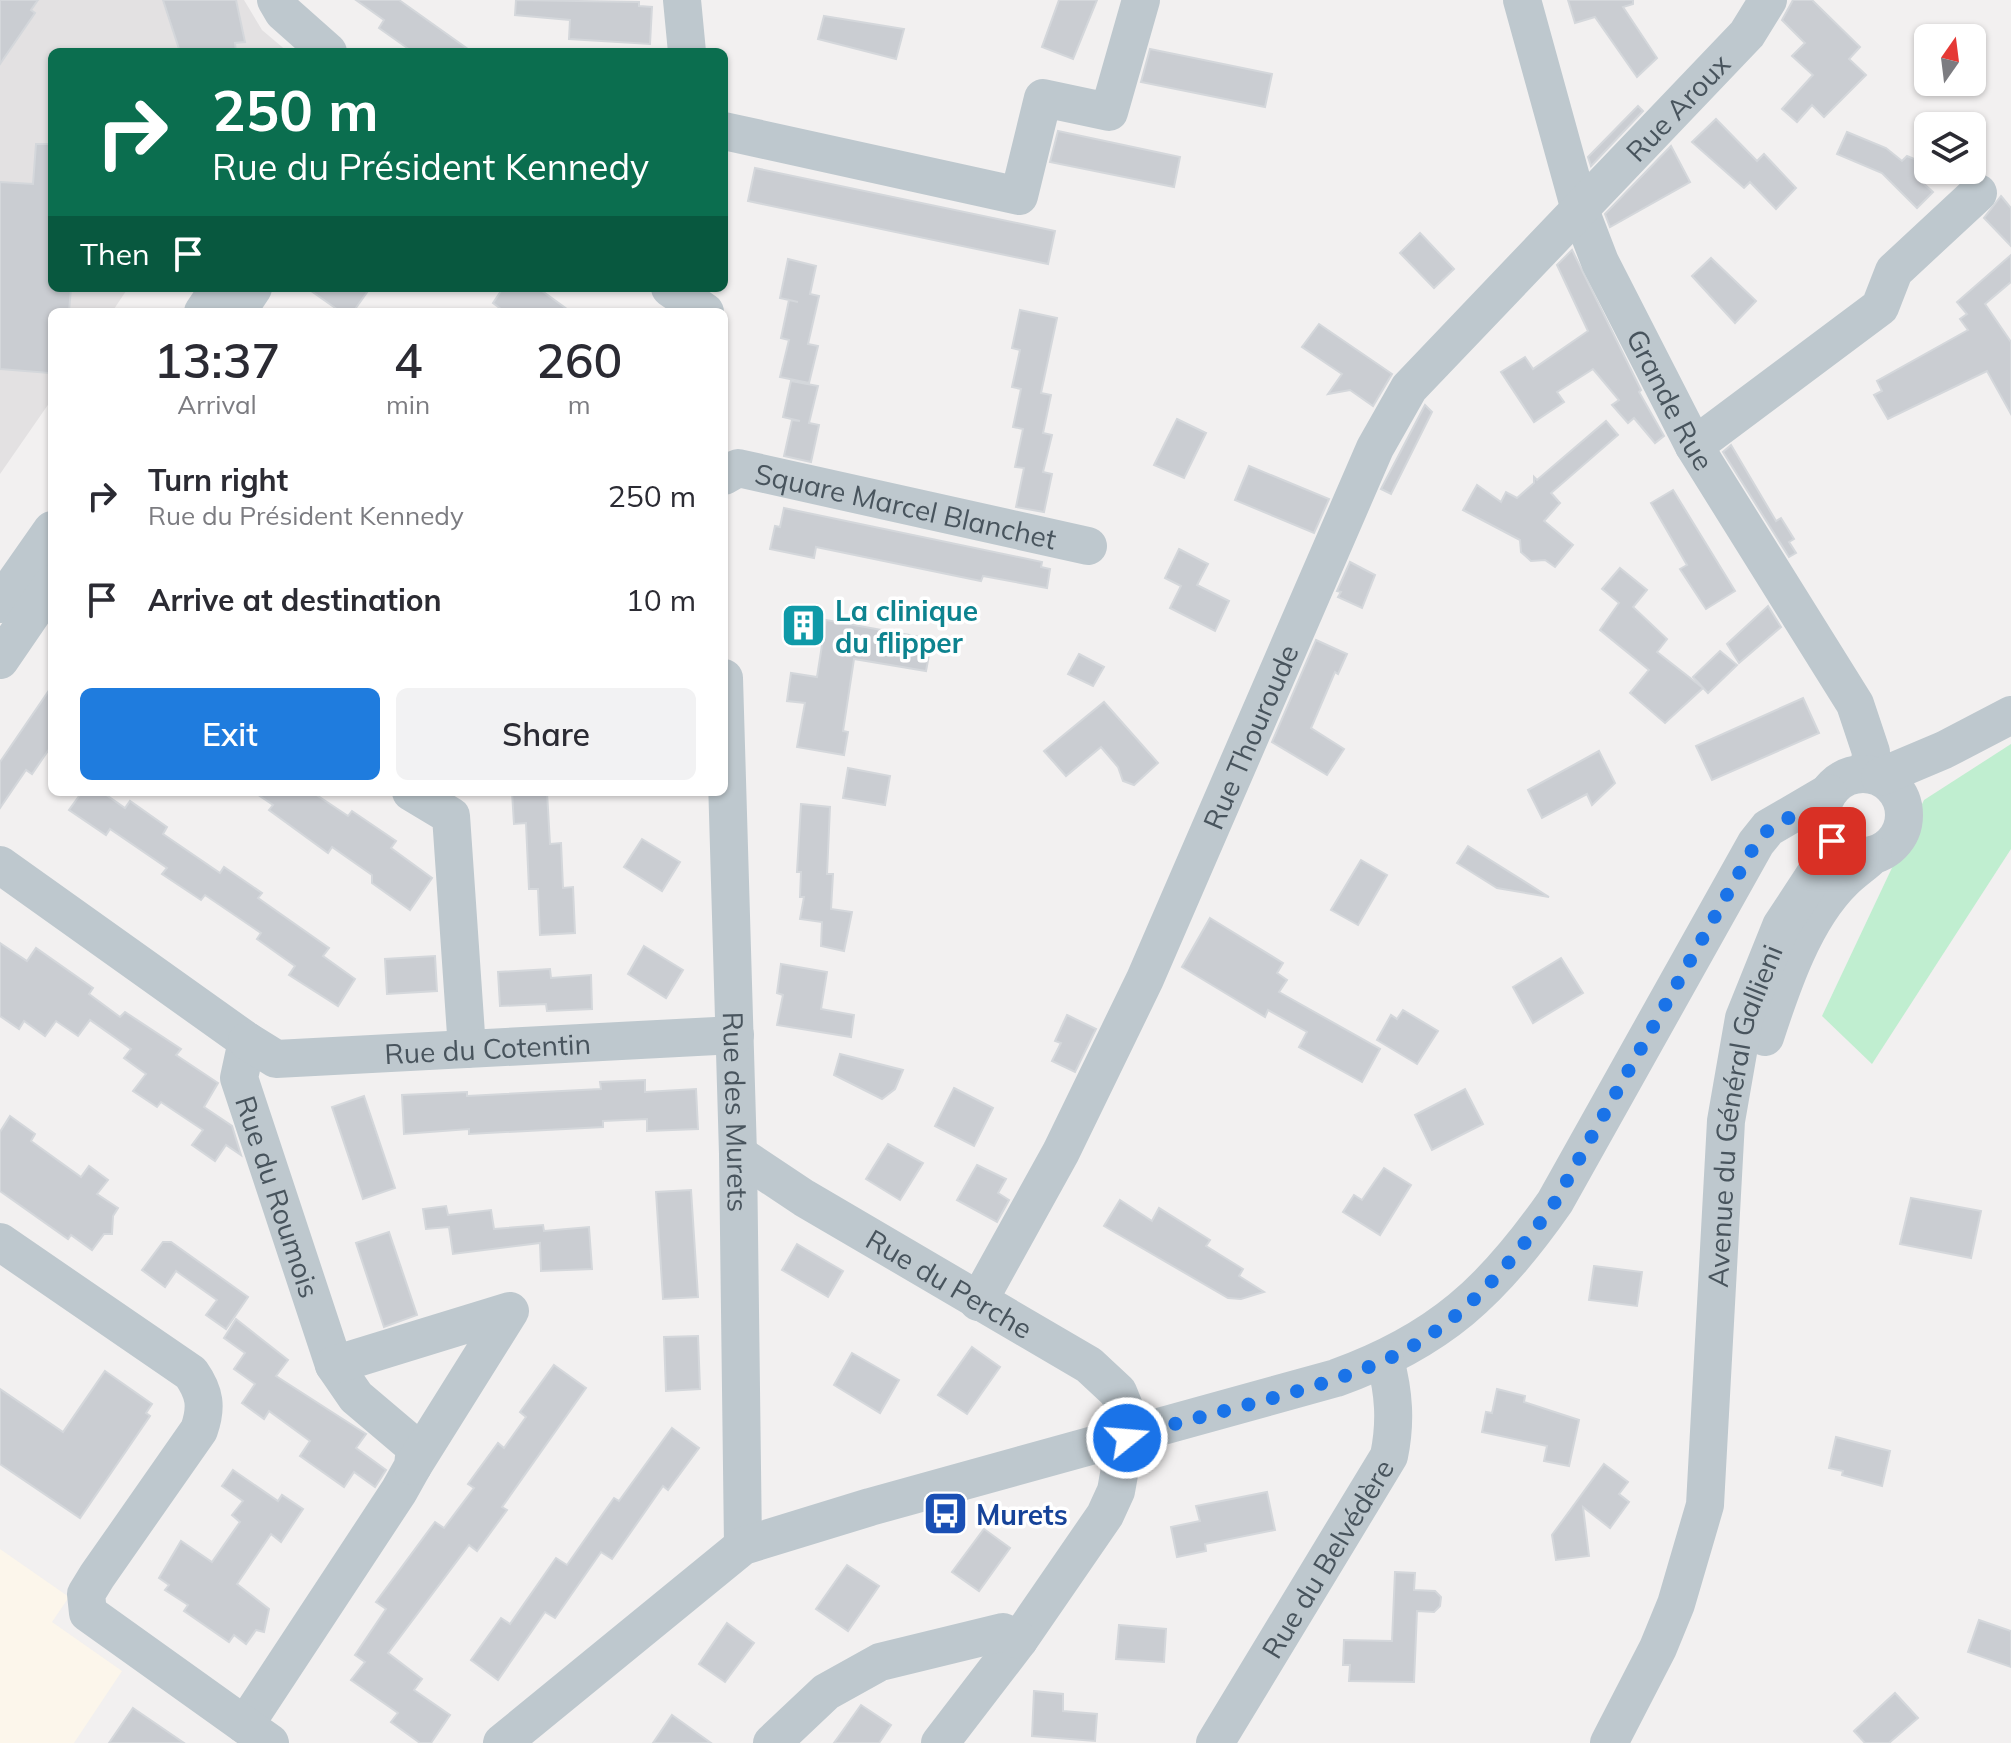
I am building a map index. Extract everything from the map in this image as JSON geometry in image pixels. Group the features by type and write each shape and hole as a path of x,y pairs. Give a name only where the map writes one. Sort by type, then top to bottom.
{"street":[{"path":"276,0 283,12 324,48"},
{"path":"682,0 687,48"},
{"path":"728,132 1019,196 1043,98 1109,112 1141,0"},
{"name":"Grande Rue","path":"1522,0 1580,210 1600,262 1694,446 1855,704 1883,783"},
{"name":"Rue Aroux","path":"1580,210 1747,34 1768,0"},
{"path":"1694,446 1880,307 1894,271 1978,193"},
{"name":"Rue Thouroude","path":"978,1302 1061,1152 1145,979 1375,448 1409,388 1580,210"},
{"path":"676,292 699,308"},
{"name":"Square Marcel Blanchet","path":"728,474 738,468 1088,546"},
{"path":"0,604 48,545"},
{"path":"0,660 48,590"},
{"path":"1883,783 2011,715"},
{"path":"502,1743 743,1546 880,1504 1336,1378 1385,1360 1432,1332 1469,1304 1517,1257 1555,1202 1746,858 1768,828 1819,817 1850,775 1883,783 1905,812 1897,840 1873,855 1857,856 1819,817"},
{"path":"424,796 450,804 467,1049"},
{"name":"Rue des Murets","path":"728,796 738,1154 743,1546"},
{"name":"Avenue du Général Gallieni","path":"1609,1743 1658,1648 1682,1589 1705,1505 1713,1407 1711,1359 1726,1121 1744,1018 1781,926 1823,862 1819,817"},
{"name":"Avenue du Général Gallieni","path":"1713,1407 1725,1361 1747,1112 1757,1059 1779,997 1816,919 1843,881 1873,855"},
{"path":"0,865 247,1041"},
{"name":"Rue du Cotentin","path":"247,1041 276,1059 735,1035"},
{"name":"Rue du Roumois","path":"247,1041 239,1078 334,1365 356,1397 415,1447 413,1466"},
{"name":"Rue du Perche","path":"738,1154 804,1198 1078,1359 1118,1392 1129,1419 1127,1438"},
{"path":"0,1242 191,1373 201,1387 205,1402 199,1430 97,1576 86,1594 86,1602 88,1613 258,1734 413,1466 510,1311 334,1365"},
{"name":"Rue du Belvédère","path":"1215,1743 1389,1456 1395,1418 1385,1360"},
{"path":"940,1743 1019,1640 1105,1515 1116,1491 1127,1438"},
{"path":"772,1743 826,1692 880,1662 1003,1632 1019,1640"}],"shaded area":[{"path":"0,0 244,0 262,30 283,48 48,48 48,292 125,292 115,308 48,308 48,405 0,474"},
{"path":"0,1549 69,1597 52,1622 122,1671 74,1743 0,1743"}],"green space":[{"path":"2011,744 2011,849 1872,1064 1822,1016 1924,800"}],"building":[{"path":"0,0 38,0 31,10 35,13 0,64"},
{"path":"163,0 236,0 245,42 235,43 236,48 179,48"},
{"path":"356,0 399,0 466,48 407,48 379,28 384,20"},
{"path":"516,0 639,2 639,6 652,7 650,44 569,39 570,20 515,15"},
{"path":"1059,0 1097,0 1073,59 1042,47"},
{"path":"1568,0 1633,0 1633,4 1623,7 1657,58 1637,77 1595,17 1575,23"},
{"path":"1793,0 1812,0 1860,47 1849,59 1866,75 1824,117 1812,105 1797,122 1782,109 1813,75 1792,56 1805,43 1782,20"},
{"path":"824,16 904,29 896,59 818,39"},
{"path":"1150,49 1272,74 1265,107 1141,82"},
{"path":"1638,106 1643,111 1591,166 1588,157"},
{"path":"1716,119 1757,161 1764,154 1796,188 1776,209 1750,182 1744,188 1692,142"},
{"path":"1058,131 1180,157 1174,187 1050,162"},
{"path":"1847,132 1886,148 1902,161 1907,156 1914,159 1914,184 1924,184 1933,192 1917,208 1882,173 1837,154"},
{"path":"36,144 48,144 48,292 71,292 69,308 48,308 48,373 0,369 0,182 33,184"},
{"path":"1671,146 1690,182 1610,227 1605,214"},
{"path":"755,168 1055,231 1048,264 748,201"},
{"path":"2001,196 2011,208 2011,246 1984,218"},
{"path":"1420,233 1454,269 1434,288 1400,253"},
{"path":"1572,250 1641,390 1639,392 1664,436 1655,443 1634,418 1628,423 1612,405 1619,400 1593,369 1557,392 1564,402 1534,422 1501,372 1525,357 1533,369 1588,331 1557,265"},
{"path":"2011,255 2011,282 1985,304 2011,342 2011,414 1987,371 1888,419 1874,395 1882,391 1877,381 1968,330 1960,319 1967,314 1957,302"},
{"path":"1711,258 1756,301 1735,323 1692,276"},
{"path":"788,259 816,266 810,294 819,296 808,344 818,346 809,383 780,377 789,340 781,338 789,300 780,298"},
{"path":"313,292 367,292 356,308 335,308"},
{"path":"500,292 544,292 566,308 500,308 493,303"},
{"path":"1020,310 1057,318 1041,393 1051,395 1043,433 1052,435 1043,472 1052,474 1044,512 1016,507 1024,468 1015,467 1023,429 1013,427 1021,389 1012,387 1020,350 1012,348"},
{"path":"1319,324 1392,374 1373,406 1350,390 1328,394 1342,374 1302,347"},
{"path":"791,381 818,386 809,423 819,425 811,462 784,456 792,420 800,421 783,417"},
{"path":"1425,405 1432,412 1391,494 1381,489"},
{"path":"1177,419 1206,433 1184,478 1154,465"},
{"path":"1606,421 1618,435 1551,493 1560,503 1544,521 1573,545 1555,567 1545,560 1531,561 1521,552 1520,540 1463,510 1477,485 1501,502 1506,492 1517,498 1534,483 1534,477 1537,480"},
{"path":"1731,445 1776,521 1781,518 1794,539 1789,542 1796,553 1789,557 1723,452"},
{"path":"1249,466 1329,499 1314,533 1235,500"},
{"path":"1673,490 1735,591 1706,609 1680,569 1687,565 1651,503"},
{"path":"784,508 1042,562 1041,567 1050,569 1047,588 983,576 981,581 816,547 814,558 770,549 775,526 780,527"},
{"path":"1179,549 1208,564 1197,585 1229,601 1215,631 1170,608 1181,586 1165,578"},
{"path":"1350,562 1375,575 1362,608 1338,597 1341,592 1337,591"},
{"path":"1620,568 1647,590 1633,607 1667,639 1657,652 1703,688 1665,723 1630,693 1649,670 1600,630 1619,603 1602,589"},
{"path":"1768,606 1781,627 1739,663 1727,644"},
{"path":"826,620 932,639 926,671 854,659 843,731 848,732 844,755 797,747 805,703 787,701 791,673 817,677"},
{"path":"1316,640 1347,654 1338,674 1335,672 1311,728 1344,749 1327,775 1272,742"},
{"path":"1720,651 1737,665 1708,693 1693,677"},
{"path":"1079,654 1104,667 1093,686 1068,674"},
{"path":"48,692 48,751 32,774 26,770 0,808 0,762"},
{"path":"1803,698 1819,733 1712,780 1696,746"},
{"path":"1104,702 1158,763 1134,785 1123,781 1118,767 1101,747 1066,776 1044,751"},
{"path":"1599,751 1615,783 1592,805 1587,794 1542,818 1528,790"},
{"path":"848,768 890,776 885,805 843,798"},
{"path":"79,796 108,796 125,808 130,801 167,827 163,834 220,873 224,867 262,893 258,898 329,948 323,956 355,979 338,1006 289,975 295,966 257,939 261,933 205,895 201,900 162,874 167,868 110,829 106,835 69,810"},
{"path":"260,796 318,796 348,816 352,811 396,841 391,848 432,878 410,910 372,883 372,875 332,847 328,853 269,810 273,805"},
{"path":"512,796 547,796 550,844 561,843 563,888 573,887 575,933 540,935 538,889 529,889 526,823 514,824"},
{"path":"801,804 830,807 827,874 833,874 831,909 852,912 844,951 821,946 822,922 800,919 804,897 800,897 801,872 797,872"},
{"path":"642,839 680,862 662,891 624,867"},
{"path":"1468,846 1549,897 1497,888 1457,863"},
{"path":"1361,860 1387,875 1358,925 1331,910"},
{"path":"1210,918 1283,963 1277,973 1287,980 1279,992 1380,1049 1362,1082 1299,1047 1307,1032 1268,1010 1265,1017 1182,967"},
{"path":"0,943 27,961 36,948 93,988 89,994 120,1017 125,1012 181,1049 176,1055 218,1083 204,1107 232,1126 241,1155 226,1145 215,1161 192,1145 203,1130 161,1102 157,1107 133,1091 146,1074 124,1058 131,1049 90,1020 78,1036 56,1021 45,1036 24,1021 19,1029 0,1016"},
{"path":"644,946 683,970 666,998 628,974"},
{"path":"435,956 437,991 387,994 385,959"},
{"path":"1561,958 1583,993 1533,1023 1513,987"},
{"path":"781,964 827,972 821,1009 854,1015 851,1037 777,1025 783,995 777,993"},
{"path":"550,969 551,978 591,975 592,1009 547,1011 546,1004 500,1006 498,972"},
{"path":"1403,1010 1438,1031 1417,1064 1377,1040 1391,1015 1397,1019"},
{"path":"1067,1015 1096,1029 1075,1072 1052,1061 1061,1043 1055,1041"},
{"path":"840,1054 903,1070 895,1089 882,1099 834,1075"},
{"path":"645,1080 645,1092 696,1089 698,1129 647,1131 647,1119 603,1121 603,1127 469,1134 469,1129 404,1134 402,1095 467,1092 467,1096 601,1089 600,1082"},
{"path":"954,1088 993,1108 974,1146 935,1126"},
{"path":"1465,1089 1483,1124 1432,1150 1415,1115"},
{"path":"364,1096 395,1188 363,1199 332,1107"},
{"path":"10,1116 35,1134 31,1141 81,1177 89,1166 108,1180 97,1194 118,1208 113,1216 112,1234 104,1234 92,1250 71,1235 68,1239 0,1191 0,1132"},
{"path":"888,1144 923,1163 900,1200 866,1179"},
{"path":"977,1165 1006,1179 998,1193 1009,1200 997,1222 957,1200"},
{"path":"1384,1168 1411,1185 1380,1235 1343,1212 1354,1195 1362,1200"},
{"path":"691,1190 698,1297 663,1299 656,1192"},
{"path":"1911,1198 1981,1211 1971,1258 1900,1244"},
{"path":"1120,1200 1152,1221 1159,1208 1210,1240 1206,1246 1243,1269 1239,1276 1264,1292 1241,1299 1228,1298 1104,1226"},
{"path":"446,1206 448,1215 491,1210 494,1229 543,1225 544,1231 589,1227 592,1269 541,1271 540,1243 453,1254 449,1227 426,1229 423,1209"},
{"path":"389,1232 417,1315 384,1327 356,1243"},
{"path":"163,1242 171,1242 248,1297 226,1329 206,1315 217,1300 176,1271 165,1287 142,1270"},
{"path":"797,1244 843,1271 828,1297 782,1270"},
{"path":"1594,1266 1642,1272 1637,1306 1589,1300"},
{"path":"236,1319 288,1360 276,1376 366,1434 356,1448 386,1470 375,1487 354,1472 344,1487 300,1456 310,1441 269,1411 264,1419 242,1403 255,1384 234,1369 245,1353 224,1338"},
{"path":"698,1336 700,1389 666,1391 664,1337"},
{"path":"972,1347 1000,1367 967,1414 938,1395"},
{"path":"852,1353 899,1380 880,1413 834,1385"},
{"path":"554,1365 586,1388 502,1507 507,1510 477,1551 469,1545 388,1653 422,1679 414,1690 450,1715 431,1743 420,1743 391,1722 398,1713 351,1680 365,1662 355,1655 386,1609 376,1602 435,1522 444,1528 474,1488 468,1484 498,1443 504,1448 526,1417 520,1412"},
{"path":"105,1371 152,1404 146,1413 150,1416 80,1518 0,1464 0,1389 63,1432"},
{"path":"1497,1389 1525,1396 1524,1402 1579,1420 1569,1466 1544,1461 1547,1446 1482,1432 1486,1412 1492,1413"},
{"path":"672,1428 699,1448 668,1490 663,1486 612,1559 601,1552 555,1618 545,1612 498,1680 471,1660 501,1618 510,1624 556,1558 567,1565 614,1498 619,1501"},
{"path":"1836,1437 1890,1451 1882,1486 1842,1475 1843,1471 1829,1468"},
{"path":"1604,1464 1628,1482 1619,1494 1629,1502 1610,1528 1583,1507 1589,1556 1556,1560 1552,1535"},
{"path":"233,1470 278,1501 282,1495 303,1509 281,1542 271,1534 237,1584 269,1609 264,1632 256,1630 246,1644 234,1635 229,1642 184,1611 188,1605 165,1590 169,1585 159,1578 181,1541 212,1562 240,1522 232,1515 243,1501 222,1486"},
{"path":"1267,1492 1275,1530 1205,1544 1206,1551 1177,1557 1171,1527 1200,1521 1196,1506"},
{"path":"984,1529 1010,1548 979,1591 952,1572"},
{"path":"847,1565 879,1586 848,1631 816,1609"},
{"path":"1395,1572 1415,1573 1414,1590 1435,1591 1441,1597 1440,1606 1434,1612 1417,1611 1414,1682 1349,1681 1350,1665 1343,1665 1344,1640 1392,1641"},
{"path":"1979,1620 2011,1631 2011,1667 1968,1652"},
{"path":"727,1623 754,1643 725,1682 699,1664"},
{"path":"1119,1625 1166,1629 1164,1662 1116,1659"},
{"path":"1034,1691 1063,1694 1063,1711 1097,1714 1095,1741 1032,1736"},
{"path":"1895,1693 1918,1718 1889,1743 1865,1743 1854,1731"},
{"path":"861,1705 891,1725 879,1743 834,1743"},
{"path":"133,1708 184,1743 109,1743"},
{"path":"672,1715 711,1743 653,1743"}],"place":[{"name":"La clinique du flipper","path":"804,626"},
{"name":"Murets","path":"945,1514"}],"route":[{"path":"1127,1438 1336,1378 1385,1360 1432,1332 1469,1304 1517,1257 1555,1202 1662,1005 1756,843 1768,828 1794,814 1822,818 1832,841"}]}
